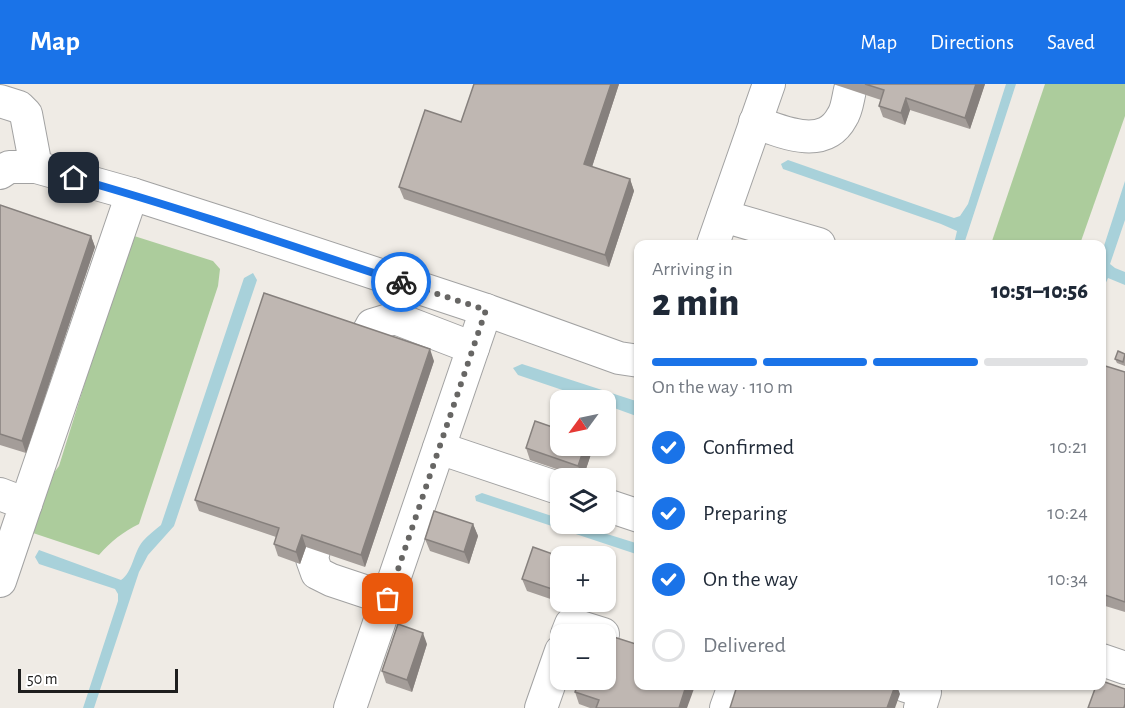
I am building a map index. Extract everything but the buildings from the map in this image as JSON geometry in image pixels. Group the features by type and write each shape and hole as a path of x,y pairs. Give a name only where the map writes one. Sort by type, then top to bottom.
{"lane":[{"path":"769,84 718,230 790,240"},
{"path":"756,122 788,134 814,137 832,130 843,117 850,90"},
{"path":"0,101 19,107 26,114 36,167"},
{"path":"0,173 9,167 36,167 132,194 486,310 619,358 634,360"},
{"path":"0,581 13,499 132,194"},
{"path":"350,708 486,310"},
{"path":"364,338 372,325 395,318 473,348"},
{"path":"439,448 550,485"},
{"path":"616,508 634,514"},
{"path":"314,550 312,559 317,573 388,599"},
{"path":"541,708 550,682"},
{"path":"726,708 733,690"},
{"path":"919,690 926,692 920,708"}],"green space":[{"path":"1045,84 1125,84 1125,116 1081,240 992,240"},
{"path":"131,235 213,261 220,269 218,286 139,524 118,537 99,555 27,531 47,482 59,466"}],"water":[{"path":"1006,84 1016,84 965,240 955,240 957,231 941,224 783,169 781,164 788,160 954,218 960,216 968,204"},
{"path":"1125,181 1125,220 1110,264 1125,272 1125,285 1108,278 1106,282 1106,240"},
{"path":"253,273 257,280 174,526 148,555 139,572 94,708 83,708 118,601 118,594 115,589 39,564 35,557 39,550 121,580 125,577 143,541 161,525 244,278"},
{"path":"522,364 602,390 562,390 518,375 513,368"},
{"path":"616,395 634,400 634,415 616,409"},
{"path":"482,493 550,515 550,526 476,501 475,496"},
{"path":"576,534 607,534 634,542 634,553"}],"way so far":[{"path":"388,599 486,310 401,282"}],"route":[{"path":"74,178 132,194 401,282"}]}
